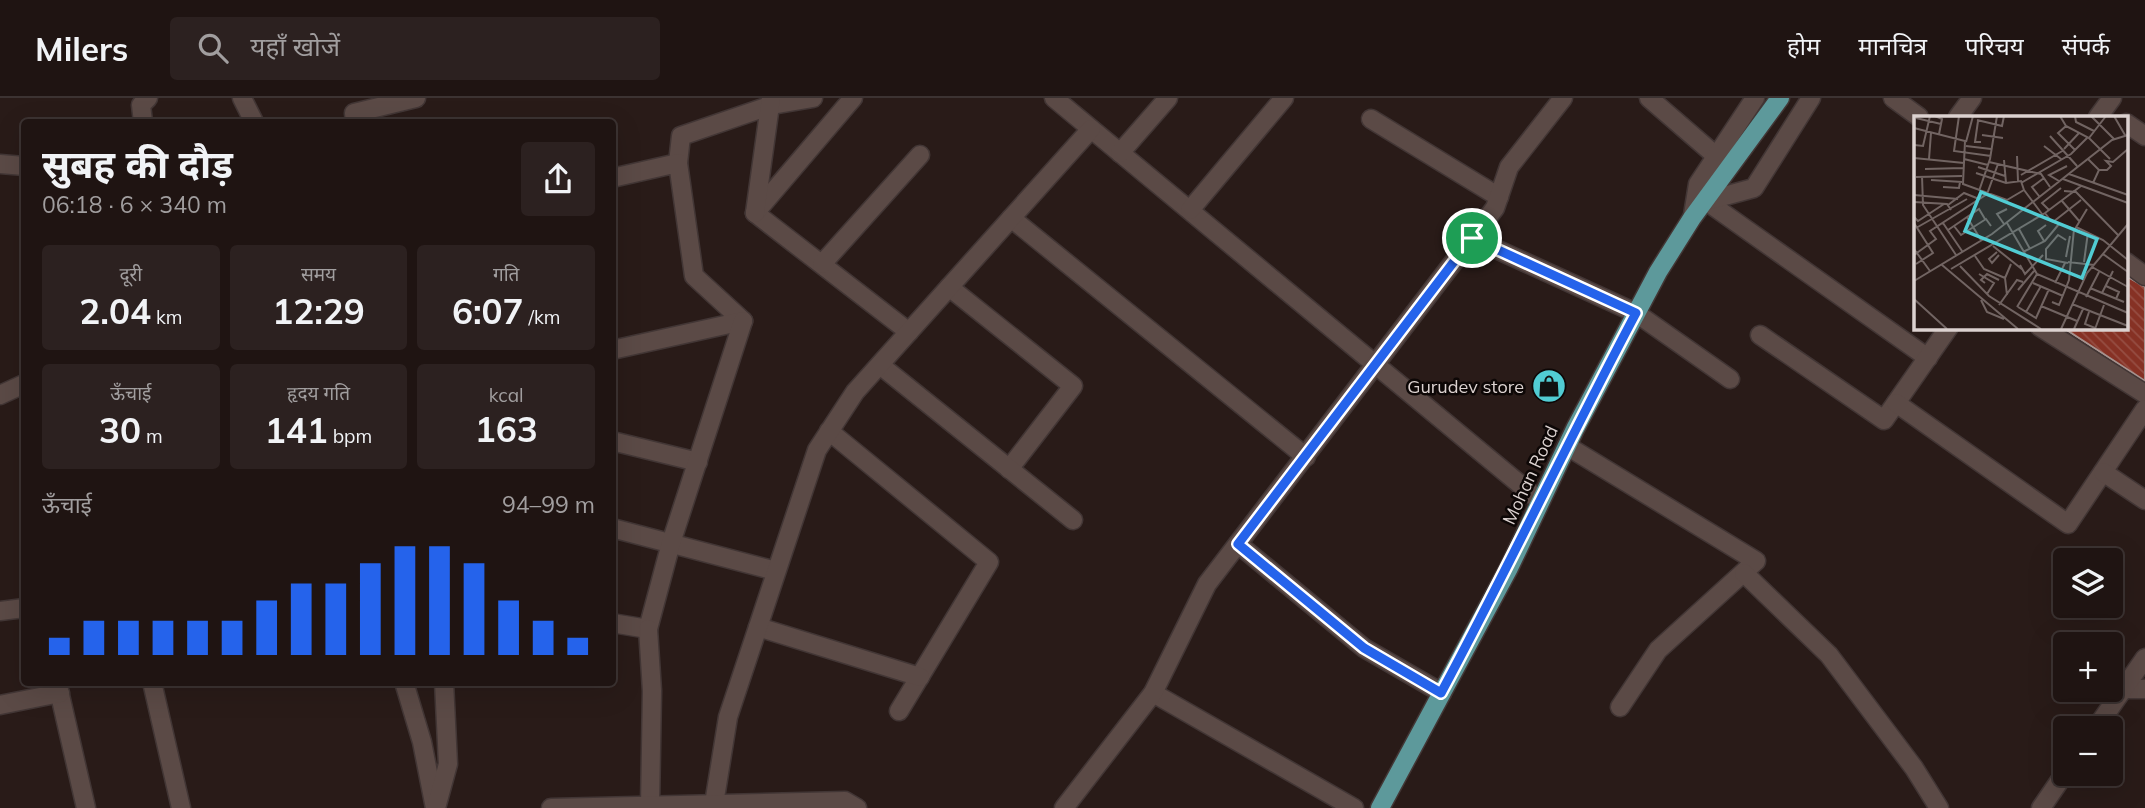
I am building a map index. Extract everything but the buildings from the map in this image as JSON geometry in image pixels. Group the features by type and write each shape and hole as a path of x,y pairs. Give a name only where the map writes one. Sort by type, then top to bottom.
{"main road":[{"name":"Mohan Road","path":"1380,808 1636,313 1692,218 1706,201 1723,162 1769,114 1780,98"}],"street":[{"path":"143,119 141,105 148,98"},
{"path":"242,98 252,119"},
{"path":"355,119 354,113 416,98"},
{"path":"743,321 694,276 678,163 681,136 772,101 813,98"},
{"path":"755,213 853,98"},
{"path":"1054,98 1541,501"},
{"path":"1120,153 1168,98"},
{"path":"1190,210 1284,98"},
{"path":"1064,808 1153,694 1207,584 1495,208 1509,167 1563,98"},
{"path":"1649,98 1723,162"},
{"path":"1692,218 1698,184 1723,162 1755,98"},
{"path":"1706,201 1754,188 1811,98"},
{"path":"1893,98 1918,116"},
{"path":"1959,116 1972,98"},
{"path":"755,213 772,101"},
{"path":"1371,120 1499,197"},
{"path":"2128,123 2145,136"},
{"path":"714,804 728,717 817,450 855,392 1091,129"},
{"path":"822,264 920,155"},
{"path":"616,177 678,163"},
{"path":"0,164 21,166"},
{"path":"1706,201 1927,358"},
{"path":"755,213 909,332"},
{"path":"1011,218 1306,457"},
{"path":"1472,238 1636,313 1730,379"},
{"path":"2128,263 2145,276"},
{"path":"949,287 1073,386 1009,469"},
{"path":"616,349 743,321"},
{"path":"650,806 652,691 648,629 671,543 743,321"},
{"path":"1760,335 1884,419 1948,329"},
{"path":"2043,329 2145,394"},
{"path":"880,365 1073,520"},
{"path":"0,395 21,385"},
{"path":"1896,402 2068,524 2145,409"},
{"path":"829,431 989,562 899,712"},
{"path":"616,442 698,462"},
{"path":"1567,446 1756,561 1658,650 1620,707"},
{"path":"2103,472 2145,500"},
{"path":"616,529 776,571"},
{"path":"1238,544 1364,648 1441,693"},
{"path":"1744,573 1829,655 1914,768 1939,808"},
{"path":"0,611 21,608"},
{"path":"616,623 648,629"},
{"path":"758,627 919,677"},
{"path":"2123,689 2145,658"},
{"path":"153,686 181,808"},
{"path":"405,686 422,742 436,808"},
{"path":"436,808 449,764 444,686"},
{"path":"0,705 59,688 86,808"},
{"path":"2123,689 2145,689"},
{"path":"1153,694 1354,808"},
{"path":"2041,808 2056,786"},
{"path":"551,808 805,805 845,801 857,808"}],"place":[{"name":"Gurudev store","path":"1549,386"}],"route":[{"path":"1472,238 1636,313 1575,429 1509,568 1441,693 1364,648 1238,544 1472,238"}]}
